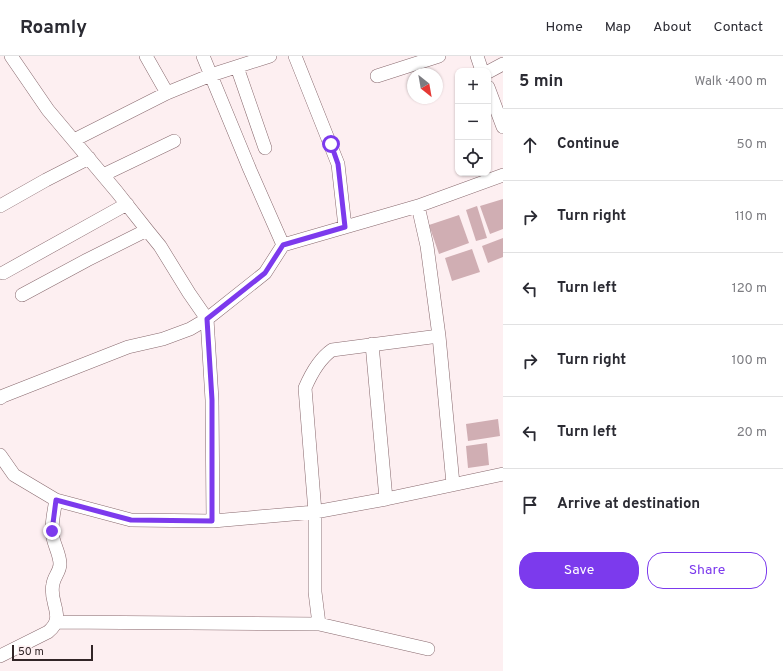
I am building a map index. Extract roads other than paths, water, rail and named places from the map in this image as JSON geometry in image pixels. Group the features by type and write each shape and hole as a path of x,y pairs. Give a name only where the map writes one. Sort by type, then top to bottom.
{"street":[{"path":"11,56 48,110 103,174 160,246 207,319 212,400 212,521"},
{"path":"146,56 167,93"},
{"path":"203,56 283,245"},
{"path":"74,140 167,93 212,75 270,56"},
{"path":"295,56 338,164 345,227"},
{"path":"377,76 439,56"},
{"path":"477,56 481,68"},
{"path":"491,70 503,64"},
{"path":"237,67 265,148"},
{"path":"491,95 503,127"},
{"path":"103,174 174,141"},
{"path":"0,206 89,158"},
{"path":"0,398 128,347 163,339 190,329 207,319 265,273 283,245 418,206 503,176"},
{"path":"3,273 127,204"},
{"path":"418,206 427,246 439,336 453,484"},
{"path":"22,295 147,230"},
{"path":"319,624 316,592 315,512 305,388 321,360 332,350 439,336"},
{"path":"372,344 386,499"},
{"path":"0,455 14,475 56,500 131,520 212,521 315,512 386,499 503,474"},
{"path":"0,656 48,632 53,628 56,622 52,591 53,583 59,571 60,563 52,531 56,500"},
{"path":"56,622 319,624 428,649"}]}
